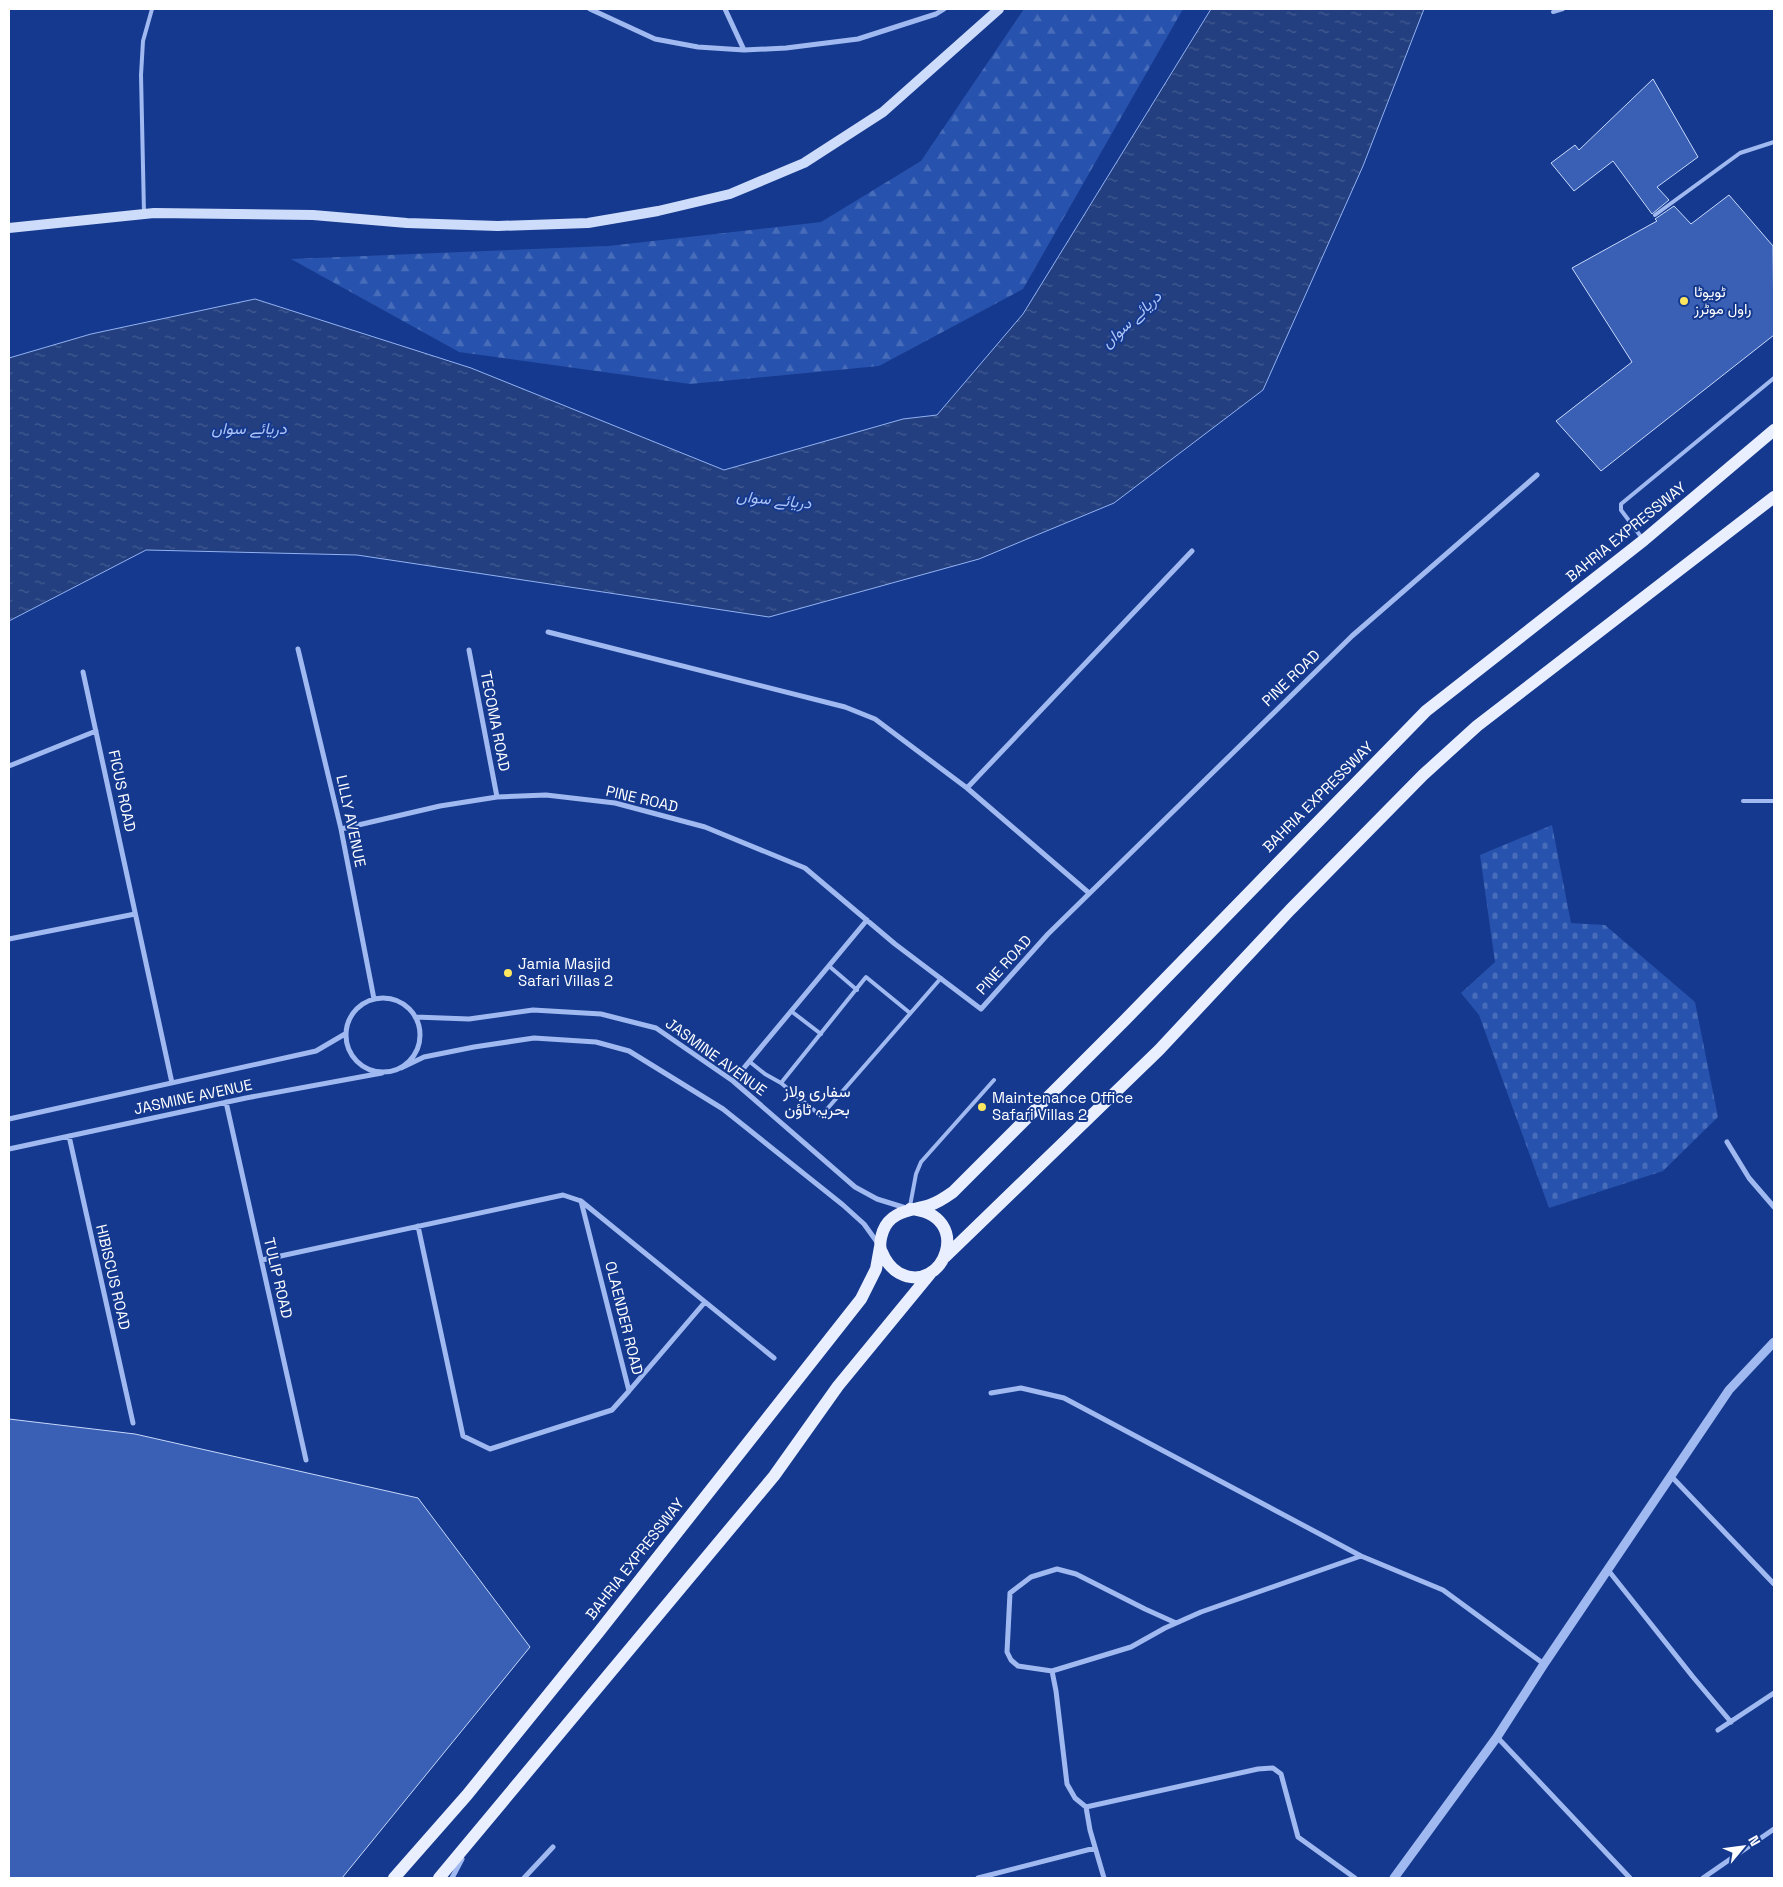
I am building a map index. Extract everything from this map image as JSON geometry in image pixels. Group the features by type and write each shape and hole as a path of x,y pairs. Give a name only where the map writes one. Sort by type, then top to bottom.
{"main road":[{"path":"9,228 144,214 313,215 408,223 498,226 588,222 658,211 730,194 804,163 883,112 999,9"},
{"name":"BAHRIA EXPRESSWAY","path":"910,1209 937,1202 954,1192 1125,1020 1426,711 1644,540 1774,430"},
{"path":"945,1257 1160,1050 1290,910 1422,775 1476,726 1774,498"},
{"path":"439,1878 774,1476 838,1386 930,1274 941,1264 948,1247 948,1237 938,1219 930,1213 910,1209 900,1212 891,1218 881,1236 880,1246 884,1259 892,1269 904,1275 917,1277 930,1274"},
{"name":"BAHRIA EXPRESSWAY","path":"394,1878 467,1795 573,1664 861,1299 876,1269 880,1246"}],"street":[{"path":"590,9 655,39 698,47 744,50 786,48 858,39 944,9"},
{"path":"725,9 744,50"},
{"name":"PINE ROAD","path":"341,829 440,806 497,797 546,795 614,803 705,827 805,868 867,920 981,1009 1048,934 1352,636 1537,475"},
{"path":"967,788 1192,551"},
{"path":"548,632 845,706 875,719 967,788 1089,893"},
{"name":"LILLY AVENUE","path":"298,649 341,829 374,999"},
{"name":"TECOMA ROAD","path":"469,650 497,797"},
{"name":"FICUS ROAD","path":"83,672 172,1083"},
{"path":"9,766 96,731"},
{"path":"9,939 135,914"},
{"path":"733,1081 867,920"},
{"path":"401,1068 415,1055 420,1036 415,1017 402,1003 383,998 364,1002 351,1016 345,1034 350,1053 363,1067 382,1073 401,1068 424,1057 534,1038 596,1042 629,1051 723,1109 843,1205 872,1233 880,1246"},
{"name":"JASMINE AVENUE","path":"415,1017 469,1019 533,1010 601,1014 656,1028 733,1081 855,1187 876,1199 910,1209"},
{"name":"JASMINE AVENUE","path":"9,1118 316,1051 345,1034"},
{"name":"JASMINE AVENUE","path":"9,1149 226,1102 382,1073"},
{"name":"TULIP ROAD","path":"226,1102 306,1460"},
{"name":"HIBISCUS ROAD","path":"69,1136 133,1423"},
{"path":"1727,1142 1749,1178 1774,1207"},
{"path":"262,1260 563,1195 581,1201 774,1358"},
{"name":"OLAENDER ROAD","path":"418,1226 462,1436 490,1449 612,1410 629,1391 581,1201"},
{"path":"629,1391 705,1302"},
{"path":"1394,1878 1497,1736 1729,1390 1774,1342"},
{"path":"991,1393 1021,1388 1064,1398 1361,1556 1443,1590 1544,1664"},
{"path":"1671,1476 1774,1584"},
{"path":"1176,1623 1076,1574 1057,1569 1031,1578 1010,1593 1007,1652 1011,1660 1018,1666 1052,1672 1131,1647 1201,1612 1361,1556"},
{"path":"1608,1570 1731,1722"},
{"path":"1052,1672 1067,1784 1075,1798 1086,1807 1104,1878"},
{"path":"1718,1730 1774,1693"},
{"path":"1497,1736 1630,1878"},
{"path":"1086,1807 1258,1768 1273,1768 1281,1774 1298,1837 1355,1878"},
{"path":"1703,1878 1774,1828"},
{"path":"452,1878 469,1843"},
{"path":"524,1878 553,1846"},
{"path":"978,1878 1095,1848"}],"lane":[{"path":"144,214 141,75 143,41 152,9"},
{"path":"1554,9 1552,12 1562,9"},
{"path":"1655,215 1740,153 1774,142"},
{"path":"1644,540 1621,510 1621,504 1774,378"},
{"path":"1743,801 1774,800"},
{"path":"829,966 857,990"},
{"path":"782,1083 866,977 910,1013"},
{"path":"750,1062 765,1074 782,1083 821,1116 941,978"},
{"path":"791,1011 821,1034"},
{"path":"910,1209 916,1174 921,1162 994,1080"}],"green space":[{"path":"1024,9 1183,9 1023,289 879,366 690,384 459,352 291,259 608,246 821,222 921,161"},
{"path":"1552,825 1571,923 1605,925 1695,1002 1718,1117 1663,1171 1549,1208 1479,1015 1461,993 1495,962 1480,855"}],"water":[{"name":"دریائے سواں","path":"1211,9 1424,9 1363,166 1263,390 1114,503 979,559 769,617 357,555 146,550 9,621 9,358 91,334 255,299 471,368 724,470 903,419 937,415 1023,314"}],"building":[{"path":"1653,79 1698,157 1657,187 1669,200 1652,214 1613,161 1574,191 1551,163 1575,145 1579,150"},
{"name":"ٹویوٹا راول موٹرز","path":"1729,195 1773,246 1774,335 1601,471 1556,421 1632,362 1572,268 1657,221 1655,219 1674,206 1691,224"},
{"path":"9,1419 135,1434 418,1498 530,1647 342,1878 9,1878"}],"place":[{"name":"ٹویوٹا راول موٹرز","path":"1684,301"},
{"name":"Jamia Masjid Safari Villas 2","path":"508,973"},
{"name":"Maintenance Office Safari Villas 2","path":"982,1107"}],"district":[{"name":"سفاری ولاز بحریہ ٹاؤن","path":"817,1100"}]}
